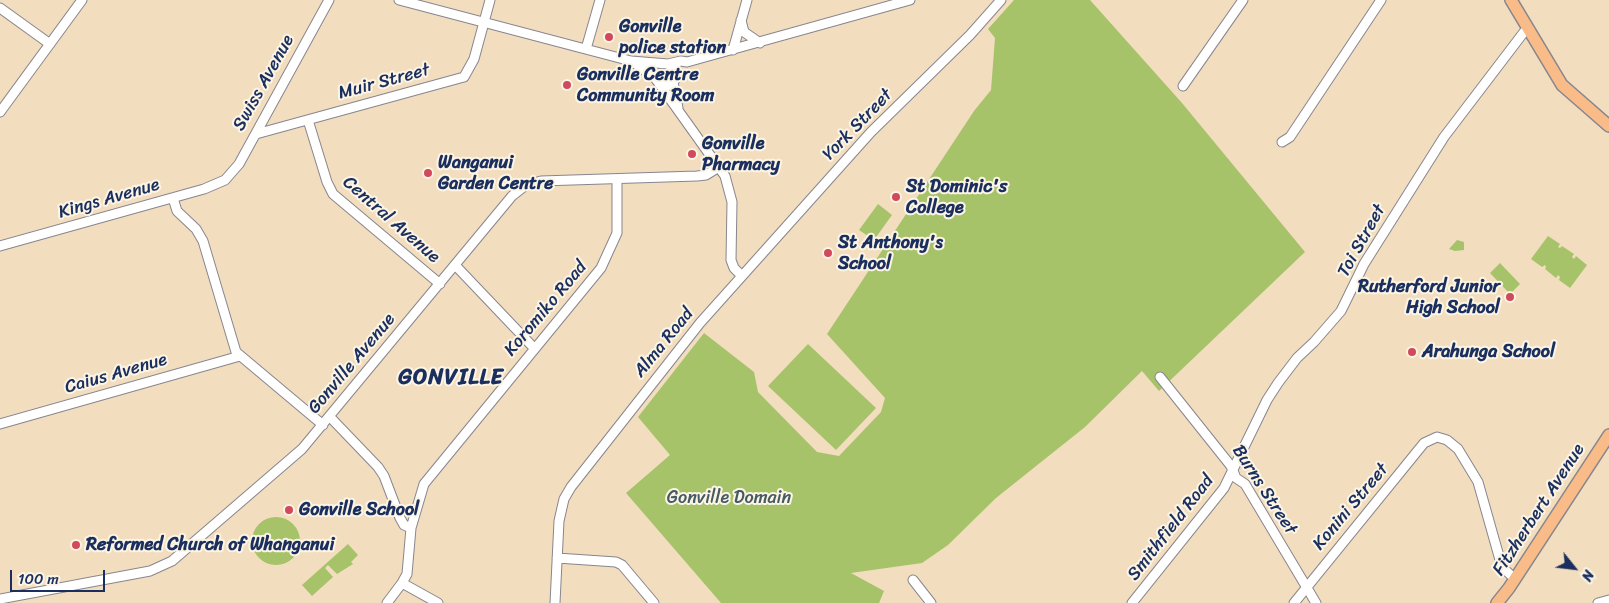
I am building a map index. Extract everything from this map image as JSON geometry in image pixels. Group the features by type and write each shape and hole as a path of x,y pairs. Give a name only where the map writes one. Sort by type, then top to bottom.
{"main road":[{"path":"1511,0 1562,85 1609,126"},
{"name":"Fitzherbert Avenue","path":"1502,601 1609,435"}],"street":[{"path":"0,112 82,0"},
{"name":"Swiss Avenue","path":"225,180 235,170 256,134 329,0"},
{"path":"399,0 631,61 667,64 674,68 678,108"},
{"path":"484,22 490,0"},
{"path":"586,49 600,0"},
{"path":"733,50 747,0"},
{"path":"742,276 732,265 731,195 728,182 678,108 669,100 657,81 656,68 681,61 688,62 760,43 910,0"},
{"name":"York Street","path":"742,276 871,132 970,35 1000,0"},
{"path":"1183,86 1244,0"},
{"path":"1282,142 1290,137 1380,0"},
{"path":"0,8 50,44"},
{"path":"741,19 744,32 760,43"},
{"name":"Muir Street","path":"256,134 464,77 474,59 484,22"},
{"name":"Toi Street","path":"1233,473 1267,400 1278,383 1296,358 1314,342 1341,311 1364,264 1444,137 1524,32 1529,29"},
{"path":"631,61 657,81 667,86 688,62"},
{"name":"Central Avenue","path":"308,120 327,182 333,194 440,284"},
{"name":"Gonville Avenue","path":"0,599 150,571 167,565 297,453 330,417 512,196 526,185 542,181 703,176 719,167"},
{"name":"Koromiko Road","path":"388,603 407,574 411,528 420,495 432,472 601,268 617,232 617,179"},
{"name":"Kings Avenue","path":"0,246 215,186 225,180"},
{"path":"173,198 177,211 196,228 203,241 233,344 240,356 323,425"},
{"path":"455,265 534,348"},
{"name":"Alma Road","path":"555,603 559,521 567,492 686,341 742,276"},
{"name":"Caius Avenue","path":"0,424 240,356"},
{"name":"Burns Street","path":"1160,377 1231,466 1236,478 1248,488 1316,603"},
{"path":"330,417 378,467 384,476 400,518 404,525 411,528"},
{"name":"Konini Street","path":"1294,603 1424,443 1437,437 1447,440 1458,449 1478,482 1502,567 1515,579"},
{"name":"Smithfield Road","path":"1132,603 1224,488 1233,473"},
{"path":"557,558 616,562 622,565 654,603"},
{"path":"913,580 931,603"},
{"path":"402,584 438,603"},
{"path":"1598,603 1609,600"}],"green space":[{"name":"Gonville Domain","path":"1014,0 1090,0 1182,103 1305,252 1159,391 1142,371 1085,427 996,498 948,545 922,563 851,573 884,591 879,603 721,603 626,493 670,455 638,417 704,333 754,372 758,392 817,452 839,456 881,412 885,398 827,334 974,111 991,90 995,38 988,29"},
{"path":"664,67 673,76 664,83 657,75 659,69"},
{"path":"878,204 892,215 874,240 859,230"},
{"path":"1548,236 1560,244 1558,247 1562,246 1574,254 1572,257 1574,259 1576,256 1587,265 1570,288 1559,280 1560,277 1558,275 1556,278 1545,269 1545,265 1542,267 1531,259"},
{"path":"1457,240 1464,242 1464,250 1455,251 1449,249"},
{"path":"1500,263 1520,284 1510,294 1490,273"},
{"path":"808,344 876,408 836,450 768,386"},
{"path":"271,517 281,517 293,524 300,536 300,546 293,558 281,565 271,565 263,561 256,554 252,546 252,536 256,528 263,521"},
{"path":"348,544 358,555 351,562 353,564 337,574 328,565 325,568 333,577 312,596 302,585"}],"place":[{"name":"Gonville police station","path":"609,37"},
{"name":"Gonville Centre Community Room","path":"567,85"},
{"name":"Gonville Pharmacy","path":"692,154"},
{"name":"Wanganui Garden Centre","path":"428,173"},
{"name":"St Dominic's College","path":"896,197"},
{"name":"St Anthony's School","path":"828,253"},
{"name":"Rutherford Junior High School","path":"1510,297"},
{"name":"Arahunga School","path":"1412,352"},
{"name":"Gonville School","path":"289,510"},
{"name":"Reformed Church of Whanganui","path":"76,545"}],"district":[{"name":"GONVILLE","path":"451,378"}]}
